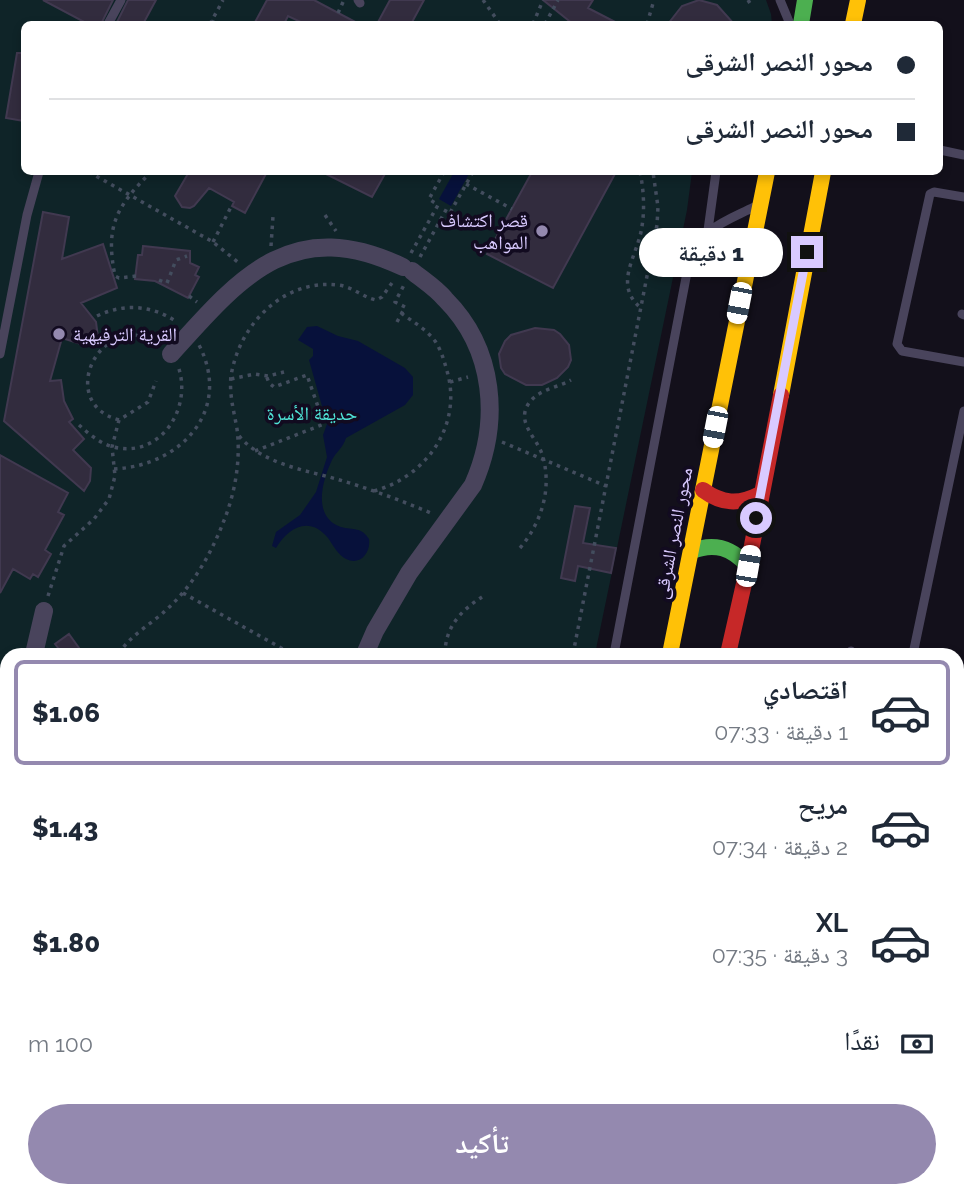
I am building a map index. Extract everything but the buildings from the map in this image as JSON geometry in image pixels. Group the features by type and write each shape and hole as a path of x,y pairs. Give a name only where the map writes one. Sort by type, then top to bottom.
{"main road":[{"path":"802,21 805,0"},
{"path":"854,21 858,0"},
{"name":"محور النصر الشرقى","path":"671,648 766,175"},
{"path":"729,648 748,566 822,175"},
{"path":"703,491 725,503 737,503 760,494"},
{"path":"692,551 716,545 729,548 748,566"}],"street":[{"path":"171,354 232,288 270,261 301,251 334,248 367,253 407,269 444,297 473,337 480,352 488,384 490,419 480,469 473,485 409,573 368,648"},
{"path":"35,648 44,611"}],"lane":[{"path":"110,21 121,0"},
{"path":"780,0 789,21"},
{"path":"943,151 964,155"},
{"path":"0,354 37,175"},
{"path":"709,230 716,175"},
{"path":"964,197 934,192 930,194 898,346 902,351 964,362"},
{"path":"615,648 689,261 696,244 709,230 759,204"},
{"path":"915,648 964,411"}],"path":[{"path":"212,21 223,0"},
{"path":"338,13 344,0"},
{"path":"483,0 498,21"},
{"path":"534,21 543,0"},
{"path":"547,21 558,0"},
{"path":"648,21 654,0"},
{"path":"94,175 213,242 238,261 249,275"},
{"path":"136,276 115,276 110,246 114,219 129,194 148,175"},
{"path":"397,322 405,307 395,302 407,269 438,205 429,199 442,175"},
{"path":"123,648 183,593 208,557 224,521 236,476 237,435 231,379 236,357 249,328 276,302 299,290 334,284 379,299 407,269 447,208 451,211 471,175"},
{"path":"640,175 643,197 641,230 627,283 631,297 641,308"},
{"path":"574,648 657,225 653,175"},
{"path":"466,184 512,208"},
{"path":"213,242 231,207"},
{"path":"433,214 441,218"},
{"path":"270,261 272,216"},
{"path":"159,279 167,283 176,260 187,256"},
{"path":"97,316 126,307 149,309 171,318 198,343 208,367 209,393 202,418 187,440 165,457 140,466 114,469"},
{"path":"374,491 393,486 412,475 427,459 443,432 451,401 450,382 440,349 430,335 401,313"},
{"path":"79,425 93,438 112,447 132,447 152,442 169,428 180,408 183,387 179,369 163,345 143,336 127,336 108,343 95,356 89,372 90,394 98,408 119,420"},
{"path":"231,379 284,372"},
{"path":"255,451 324,424 307,374 274,387 270,385 266,375"},
{"path":"520,548 541,515 544,495 544,459 525,424 526,408 536,396 571,380"},
{"path":"44,611 64,546 102,510 113,488 112,447 119,420 148,402 156,381"},
{"path":"237,435 255,451 278,462 374,491 448,519"},
{"path":"488,436 606,486"},
{"path":"183,593 280,648"},
{"path":"445,648 452,625 470,605 482,597"}],"green space":[{"name":"حديقة الأسرة","path":"0,0 766,0 772,21 21,21 21,175 692,175 687,210 596,648 0,648"}],"shaded area":[{"path":"452,175 468,175 451,206 439,199"},
{"path":"317,326 338,336 358,341 405,368 413,377 413,395 405,405 346,438 332,460 325,478 322,498 326,515 332,522 360,531 369,539 364,557 356,561 343,557 328,538 314,527 299,527 287,535 276,548 272,546 276,532 300,515 316,492 327,457 323,435 327,424 309,360 313,356 313,349 298,340 307,327"}],"traffic: fast":[{"path":"802,21 805,0"},
{"path":"692,551 708,547 723,548 748,566"}],"traffic: slow":[{"path":"854,21 858,0"},
{"path":"671,648 766,175"},
{"path":"781,395 822,175"}],"traffic: jam":[{"path":"729,648 781,395"},
{"path":"703,490 717,498 731,501 745,500 760,494"}],"place":[{"name":"قصر اكتشاف المواهب","path":"542,231"},
{"name":"القرية الترفيهية","path":"59,334"}],"route":[{"path":"756,518 807,252"}]}
